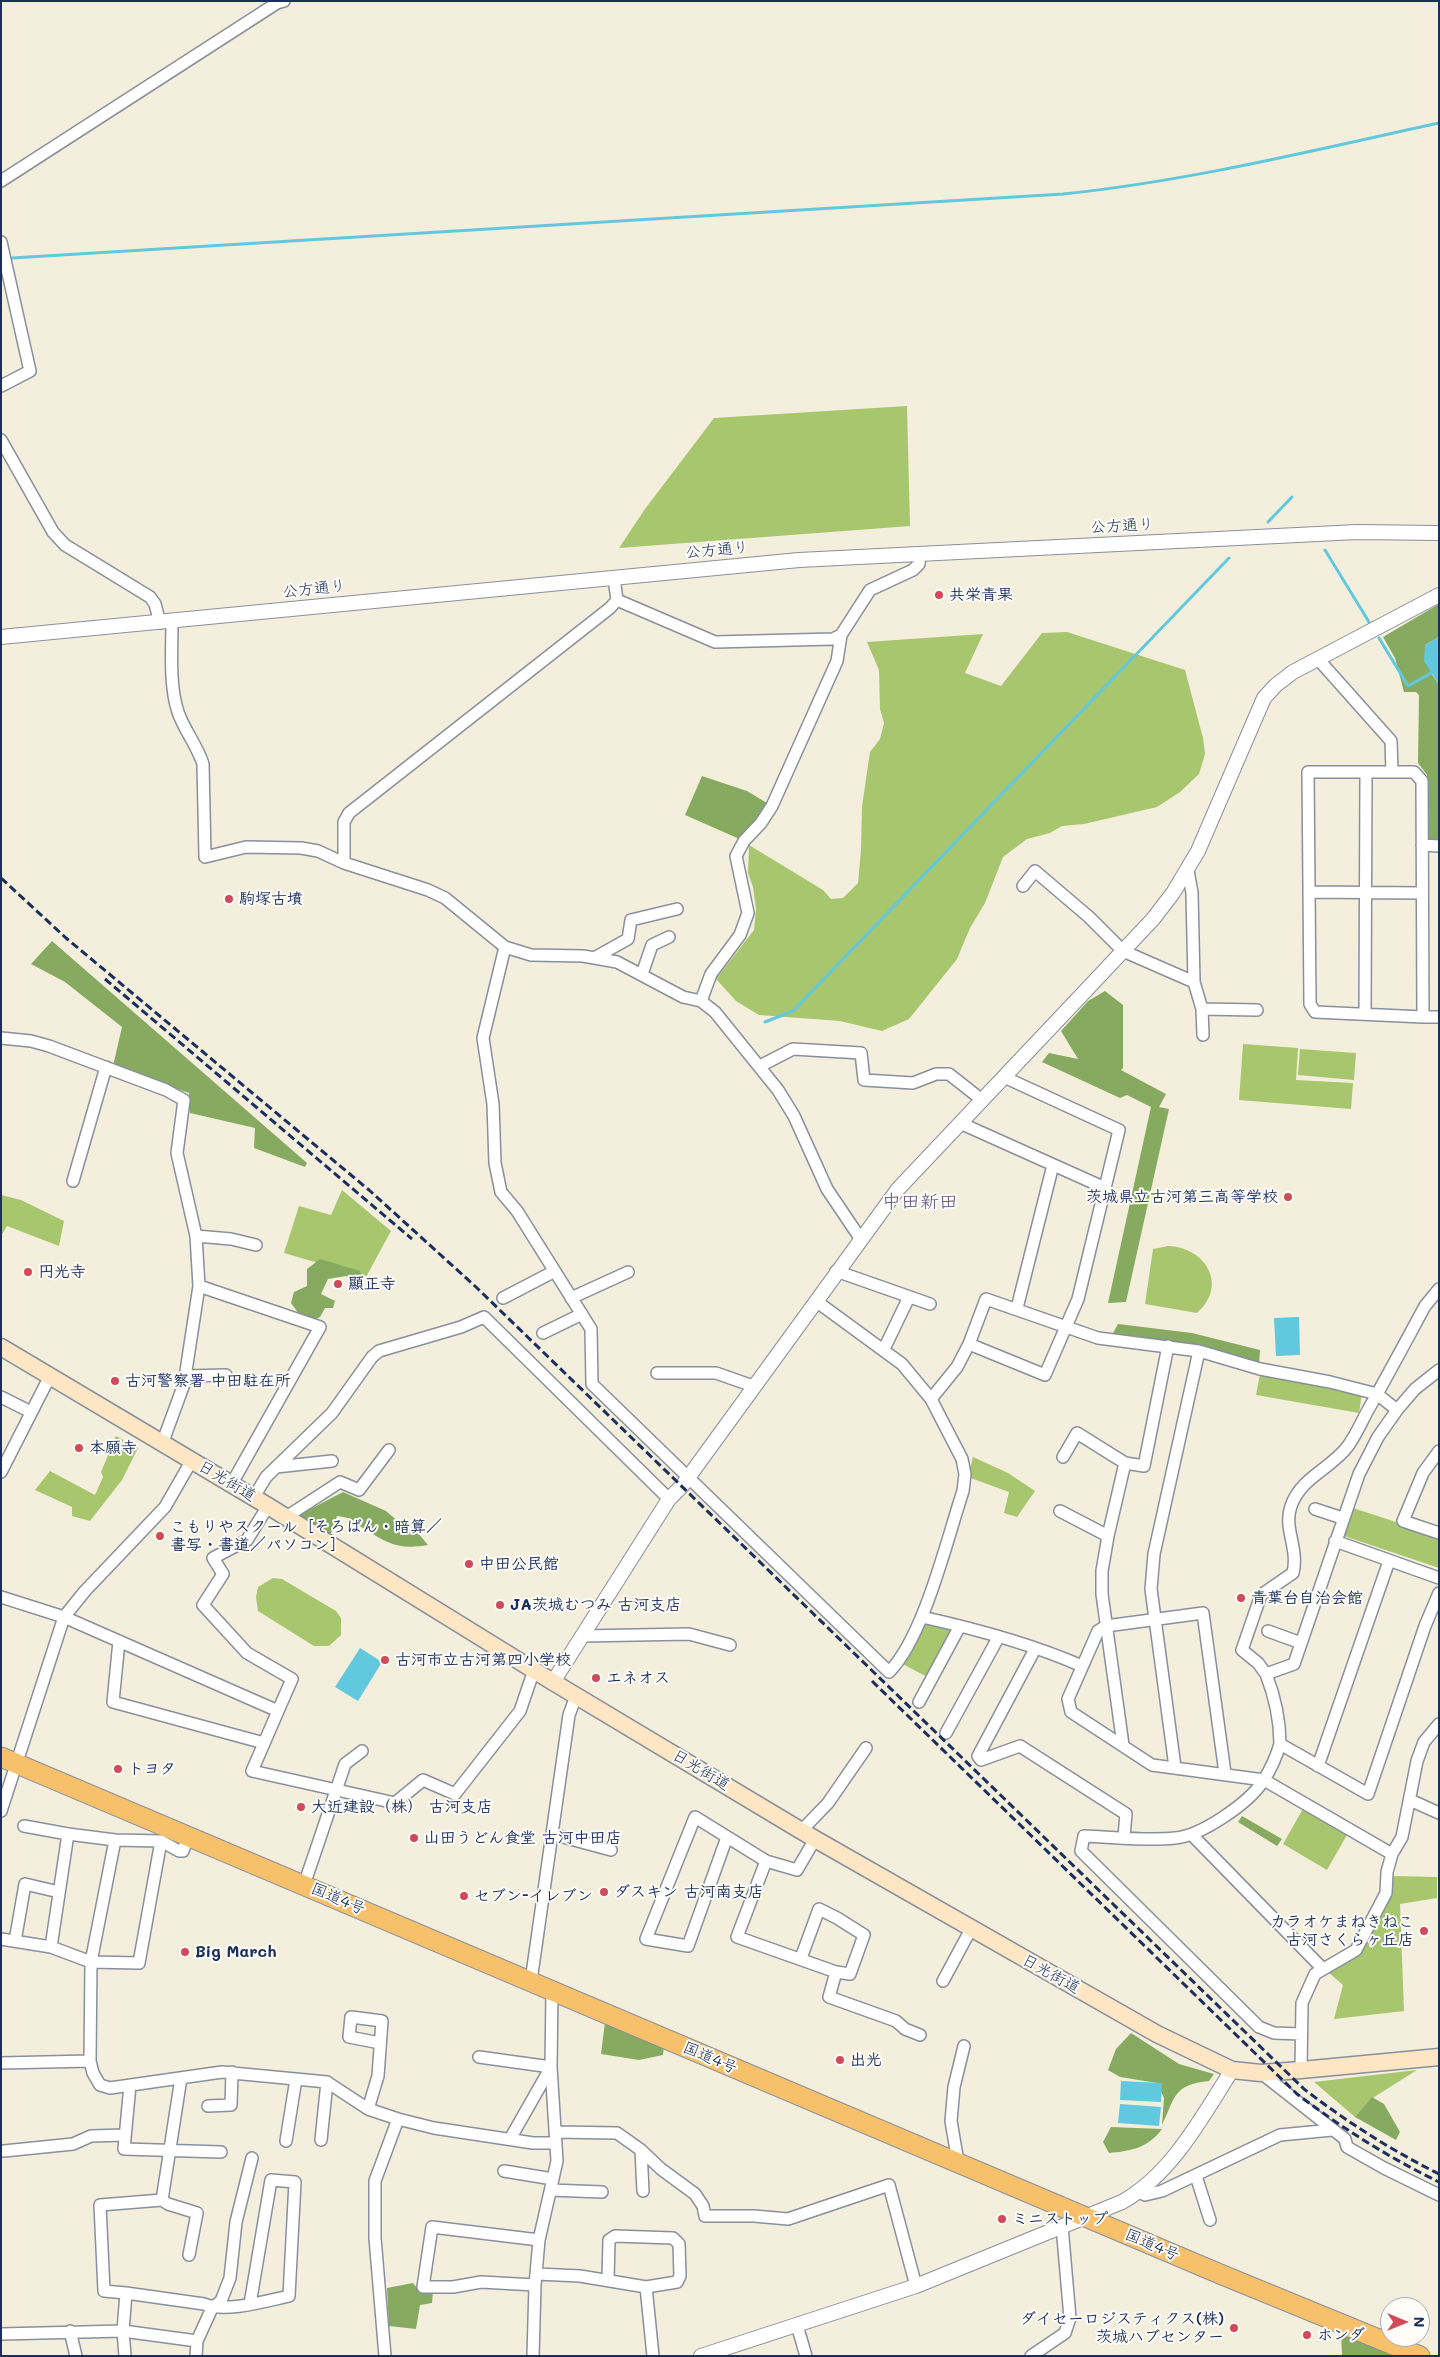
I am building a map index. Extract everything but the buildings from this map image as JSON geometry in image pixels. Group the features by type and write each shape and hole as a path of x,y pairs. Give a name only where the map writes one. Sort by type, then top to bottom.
{"highway":[{"name":"国道4号","path":"9,1761 1420,2356"}],"main road":[{"name":"日光街道","path":"1,1347 162,1444 192,1460 576,1696 815,1839 1157,2034 1232,2070 1260,2073 1439,2057"}],"street":[{"path":"1,181 277,3 284,1"},
{"path":"1,242 30,371 1,386"},
{"path":"1,440 53,532 77,554 150,597 166,623 171,647 177,709 199,751 203,764 204,857 246,847 301,848 318,851 344,863 428,890 445,898 505,947 531,955 594,958 617,962 683,997 701,1001 715,1012 760,1066 794,1116 828,1188 860,1238"},
{"name":"公方通り","path":"1,638 799,560 1357,532 1439,533"},
{"path":"701,1001 711,974 740,935 748,913 736,856 744,841 761,823 772,806 837,661 841,635 870,590 913,570 918,564 920,553"},
{"path":"344,863 344,822 349,813 526,676 610,608 617,600 614,578"},
{"path":"553,1682 669,1499 688,1477 860,1238 898,1189 1153,919 1188,870 1198,851 1264,698 1276,685 1293,672 1439,595"},
{"path":"617,600 715,642 833,639 841,635"},
{"path":"1318,659 1391,741 1392,772"},
{"path":"1423,1017 1422,781 1414,772 1308,772 1310,1004 1314,1012 1423,1017 1439,1017"},
{"path":"1365,1014 1366,772"},
{"path":"1422,846 1439,846"},
{"path":"1188,870 1192,893 1194,982 1202,1008 1203,1035"},
{"path":"1023,886 1035,871 1089,917 1123,951 1194,982"},
{"path":"1309,892 1422,893"},
{"path":"594,958 628,939 631,920 677,909"},
{"path":"642,974 652,945 669,937"},
{"path":"505,947 482,1038 493,1104 495,1163 501,1192 517,1211 553,1272 591,1329 592,1384 889,1672 898,1663 922,1617 963,1491 965,1474 962,1460 931,1399 902,1364 816,1301"},
{"path":"1202,1008 1257,1010"},
{"path":"1,1038 31,1041 49,1046 166,1090 184,1100 178,1153 196,1236 198,1286 185,1376 162,1444"},
{"path":"760,1066 793,1049 862,1053 864,1080 913,1083 936,1074 949,1074 982,1100"},
{"path":"73,1181 106,1067"},
{"path":"969,1344 1045,1375 1078,1299 1119,1130 1004,1078"},
{"path":"960,1123 1105,1188"},
{"path":"1017,1308 1053,1165"},
{"path":"196,1236 231,1239 256,1245"},
{"path":"836,1271 930,1304"},
{"path":"503,1298 553,1272"},
{"path":"571,1298 628,1272"},
{"path":"198,1286 320,1327 231,1485"},
{"path":"1301,2034 1274,2033 1259,2027 1081,1850 1084,1836 1175,1838 1192,1835 1221,1818 1255,1791 1264,1780 1276,1758 1280,1744 1280,1727 1274,1695 1266,1674 1258,1663 1242,1650 1261,1595 1293,1573 1295,1548 1288,1520 1291,1506 1298,1493 1313,1475 1348,1446 1425,1306 1439,1289"},
{"path":"884,1349 909,1297"},
{"path":"931,1399 957,1367 969,1344 986,1300 1017,1308 1098,1338 1199,1351 1260,1369 1330,1382 1377,1394 1397,1410"},
{"path":"544,1333 582,1314"},
{"path":"254,1498 266,1477 332,1413 372,1357 379,1351 461,1327 484,1317 669,1499"},
{"path":"1062,1457 1077,1433 1125,1463 1144,1466 1168,1346"},
{"path":"1175,1767 1151,1589 1154,1554 1199,1351"},
{"path":"1266,1674 1294,1664 1342,1518 1359,1474 1378,1437 1415,1389 1439,1370"},
{"path":"657,1373 716,1374 753,1386"},
{"path":"185,1376 226,1375"},
{"path":"1,1472 50,1376"},
{"path":"1,1397 31,1412"},
{"path":"286,1517 340,1482 359,1490 389,1450"},
{"path":"1439,1451 1423,1473 1403,1521 1439,1533"},
{"path":"1,1811 9,1761 64,1617 85,1590 165,1507 192,1460"},
{"path":"276,1467 332,1461"},
{"path":"1123,1745 1106,1626 1102,1571 1125,1463"},
{"path":"268,1506 247,1540 213,1558 223,1574 203,1606 247,1654 292,1679 252,1772 395,1803 423,1780 455,1794 520,1711 534,1670"},
{"path":"1315,1509 1342,1518"},
{"path":"1060,1511 1108,1536"},
{"path":"1335,1541 1439,1578"},
{"path":"1318,1766 1389,1561"},
{"path":"1280,1744 1368,1794 1425,1626 1439,1592"},
{"path":"1,1597 64,1617 278,1711"},
{"path":"1225,1773 1203,1614 1106,1626 1098,1631 1068,1700 1071,1712 1152,1765 1225,1773 1264,1780 1392,1854"},
{"path":"922,1617 960,1626 1036,1649 1082,1666"},
{"path":"919,1702 960,1626"},
{"path":"1268,1631 1301,1643"},
{"path":"582,1636 689,1634 730,1645"},
{"path":"946,1733 998,1638"},
{"path":"119,1641 113,1702 264,1743"},
{"path":"1036,1649 978,1756 981,1760 1020,1746 1126,1814 1124,1837"},
{"path":"531,1981 569,1715 576,1696"},
{"path":"1301,2070 1302,2002 1315,1974 1322,1968 1356,1950 1386,1894 1387,1872 1392,1854 1402,1837 1418,1761 1424,1742 1439,1724"},
{"path":"801,1830 828,1803 866,1748"},
{"path":"304,1885 345,1764 362,1752"},
{"path":"1410,1800 1439,1813"},
{"path":"728,1837 688,1946 646,1939 695,1817 728,1837 766,1861 797,1870 815,1839"},
{"path":"24,1826 115,1840 161,1841 179,1851 183,1851 188,1836"},
{"path":"50,1947 68,1834"},
{"path":"552,1834 610,1850"},
{"path":"1192,1835 1322,1968"},
{"path":"115,1840 91,1962 90,2061 93,2073 100,2085 110,2088 232,2072 327,2082 368,2109 434,2128 510,2139 617,2134 641,2150 661,2169 694,2194 703,2206 705,2216 754,2216 788,2219 889,2185 916,2286"},
{"path":"1,1939 50,1947 91,1962 139,1963 161,1841"},
{"path":"766,1861 737,1937 801,1958 836,1972 850,1974 864,1935 819,1909 801,1958"},
{"path":"15,1941 25,1884 59,1892"},
{"path":"943,1981 971,1929"},
{"path":"836,1972 829,1997 896,2021 905,2029 920,2035"},
{"path":"533,2356 536,2279 540,2240 556,2161 551,2067 552,1991"},
{"path":"368,2109 378,2076 380,2043"},
{"path":"958,2162 952,2121 954,2087 964,2046"},
{"path":"480,2057 551,2067"},
{"path":"1,2063 90,2061"},
{"path":"510,2139 551,2067"},
{"path":"701,2356 916,2286 1122,2202 1140,2192 1162,2172 1232,2070"},
{"path":"208,2106 232,2106 232,2072"},
{"path":"1260,2073 1344,2139 1347,2147 1384,2168 1439,2195"},
{"path":"162,2200 171,2152 181,2078"},
{"path":"286,2141 296,2079"},
{"path":"321,2140 327,2082"},
{"path":"130,2085 124,2148 171,2152 221,2152"},
{"path":"385,2356 375,2238 375,2181 398,2119"},
{"path":"1140,2192 1145,2195 1162,2191 1280,2135 1332,2130"},
{"path":"4,2151 73,2144 91,2136 125,2135"},
{"path":"641,2150 643,2190"},
{"path":"196,2356 197,2341 212,2308 221,2301 230,2278 236,2222 252,2158"},
{"path":"504,2171 552,2185 602,2192"},
{"path":"1196,2176 1210,2220"},
{"path":"189,2255 197,2213 168,2204 162,2200 100,2205 104,2290 204,2304 212,2308 250,2304 289,2296 295,2182 271,2180 250,2304"},
{"path":"1031,2356 1065,2333 1070,2318 1062,2226"},
{"path":"540,2240 432,2227 423,2287 453,2287 481,2282 580,2276 646,2287 678,2282 680,2276 679,2244 673,2238 615,2236 609,2240 608,2280"},
{"path":"646,2287 653,2356"},
{"path":"125,2356 126,2294"},
{"path":"797,2325 806,2356"},
{"path":"70,2331 76,2356"},
{"path":"1,2334 124,2331 197,2341"}],"green space":[{"path":"907,406 910,526 619,548 645,509 714,418"},
{"path":"1439,604 1439,637 1425,645 1431,673 1439,685 1439,841 1426,841 1427,775 1418,763 1419,695 1416,692 1404,692 1395,658 1383,637"},
{"path":"1067,632 1185,670 1203,738 1205,754 1199,774 1180,792 1157,807 1084,824 1062,826 1050,833 1027,839 1003,857 985,903 970,928 957,959 909,1019 882,1031 840,1021 759,1015 736,1001 716,979 754,930 756,909 753,887 748,873 749,845 823,890 831,899 843,898 858,883 862,807 870,752 880,739 884,723 880,709 879,670 867,642 983,634 965,673 1001,686 1042,633"},
{"path":"702,776 747,791 772,806 744,841 685,815"},
{"path":"52,941 307,1163 305,1167 254,1148 255,1128 190,1113 189,1093 113,1066 122,1027 65,982 31,964"},
{"path":"1105,991 1123,1005 1123,1068 1121,1070 1166,1094 1159,1107 1169,1109 1126,1302 1108,1303 1151,1107 1127,1095 1120,1098 1042,1062 1049,1053 1078,1059 1061,1031 1088,1001"},
{"path":"1243,1044 1298,1048 1296,1080 1353,1083 1351,1109 1239,1100"},
{"path":"1300,1049 1356,1053 1354,1080 1298,1075"},
{"path":"342,1190 391,1231 366,1277 284,1253 299,1206 331,1215"},
{"path":"1,1195 21,1200 64,1221 59,1246 7,1226 1,1236"},
{"path":"1168,1246 1181,1248 1193,1253 1202,1260 1208,1269 1212,1280 1211,1291 1206,1302 1197,1313 1145,1304 1153,1249"},
{"path":"320,1259 360,1271 364,1282 346,1276 328,1279 321,1294 335,1301 333,1308 325,1308 320,1317 314,1320 299,1314 291,1303 294,1292 307,1286 307,1269"},
{"path":"1118,1324 1192,1333 1260,1350 1259,1365 1112,1335"},
{"path":"1260,1374 1362,1393 1359,1413 1256,1395"},
{"path":"116,1436 138,1448 122,1480 90,1521 72,1516 72,1507 35,1490 50,1471 95,1495 103,1477 101,1472"},
{"path":"973,1457 1008,1473 1035,1491 1017,1517 1004,1513 1009,1492 968,1477"},
{"path":"343,1492 386,1511 400,1523 418,1533 428,1545 410,1547 395,1545 381,1539 351,1519 337,1516 330,1536 297,1516"},
{"path":"1353,1508 1439,1536 1439,1568 1344,1536"},
{"path":"273,1578 282,1579 336,1611 341,1618 341,1635 329,1646 314,1646 258,1611 256,1597 258,1587"},
{"path":"923,1619 956,1628 929,1678 901,1663"},
{"path":"1304,1807 1348,1833 1327,1870 1283,1844"},
{"path":"1242,1816 1282,1839 1277,1846 1238,1822"},
{"path":"1393,1876 1437,1877 1437,1898 1400,1904 1404,2011 1334,2019 1343,1985 1328,1972 1362,1950 1390,1898"},
{"path":"605,2022 664,2046 663,2055 639,2060 601,2054"},
{"path":"1131,2033 1179,2064 1214,2074 1209,2081 1188,2085 1182,2089 1174,2099 1162,2125 1164,2098 1157,2083 1120,2077 1108,2070 1116,2049"},
{"path":"1417,2070 1371,2099 1355,2117 1314,2082"},
{"path":"1372,2097 1384,2104 1400,2132 1396,2140 1355,2117"},
{"path":"1111,2127 1162,2129 1145,2144 1125,2151 1109,2153 1103,2142"},
{"path":"413,2283 421,2293 433,2291 432,2303 420,2305 416,2329 389,2326 387,2288"},
{"path":"1341,2331 1394,2356 1342,2356"}],"water":[{"path":"1439,637 1439,685 1424,661 1425,645"},
{"path":"1299,1317 1300,1355 1276,1356 1274,1318"},
{"path":"360,1648 382,1662 358,1701 335,1687"},
{"path":"1121,2081 1162,2083 1161,2102 1120,2100"},
{"path":"1120,2104 1161,2107 1159,2126 1118,2123"}],"waterway":[{"path":"12,258 1063,194 1205,173 1439,123"},
{"path":"1268,522 1292,497"},
{"path":"1325,550 1369,622"},
{"path":"765,1022 793,1011 1229,558"},
{"path":"1379,638 1408,686 1431,673"}],"railway":[{"path":"1,878 66,938 369,1190 476,1287 1304,2089 1370,2135 1439,2174"},
{"path":"105,979 412,1239"},
{"path":"872,1681 1297,2094 1331,2119 1366,2141 1439,2182"}],"place":[{"name":"共栄青果","path":"939,595"},
{"name":"駒塚古墳","path":"229,899"},
{"name":"茨城県立古河第三高等学校","path":"1288,1197"},
{"name":"円光寺","path":"28,1272"},
{"name":"顯正寺","path":"338,1284"},
{"name":"古河警察署 中田駐在所","path":"115,1381"},
{"name":"本願寺","path":"79,1448"},
{"name":"こもりやスクール［そろばん・暗算／ 書写・書道／パソコン］","path":"160,1536"},
{"name":"中田公民館","path":"469,1564"},
{"name":"青葉台自治会館","path":"1241,1598"},
{"name":"JA茨城むつみ 古河支店","path":"500,1605"},
{"name":"古河市立古河第四小学校","path":"385,1660"},
{"name":"エネオス","path":"596,1678"},
{"name":"トヨタ","path":"118,1769"},
{"name":"大近建設（株） 古河支店","path":"301,1807"},
{"name":"山田うどん食堂 古河中田店","path":"414,1838"},
{"name":"ダスキン 古河南支店","path":"604,1892"},
{"name":"セブン-イレブン","path":"464,1896"},
{"name":"カラオケまねきねこ 古河さくらヶ丘店","path":"1424,1931"},
{"name":"Big March","path":"185,1952"},
{"name":"出光","path":"840,2060"},
{"name":"ミニストップ","path":"1002,2219"},
{"name":"ダイセーロジスティクス(株) 茨城ハブセンター","path":"1234,2328"},
{"name":"ホンダ","path":"1307,2335"}],"district":[{"name":"中田新田","path":"920,1202"}]}
